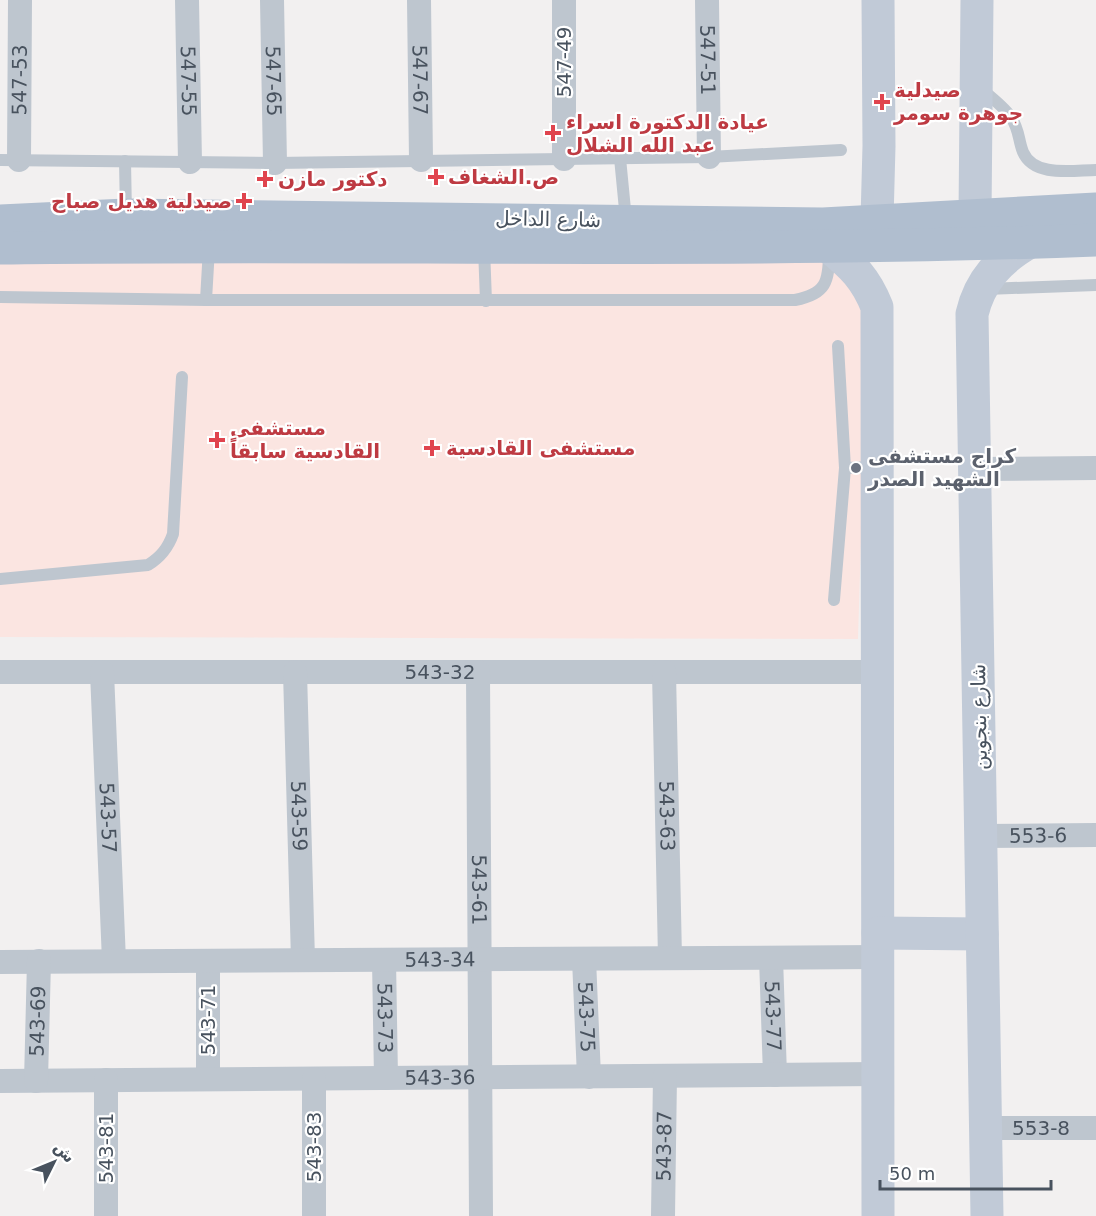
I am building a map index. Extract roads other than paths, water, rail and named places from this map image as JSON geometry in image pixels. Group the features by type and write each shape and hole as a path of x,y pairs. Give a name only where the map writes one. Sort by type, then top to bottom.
{"main road":[{"name":"شارع الداخل","path":"0,221 126,215 823,224 1096,209"},
{"name":"شارع الداخل","path":"0,248 209,245 829,247 1096,240"}],"street":[{"name":"547-53","path":"9,160 20,0"},
{"name":"547-55","path":"187,0 190,162"},
{"name":"547-65","path":"272,0 275,163"},
{"name":"547-67","path":"419,0 421,160"},
{"name":"547-49","path":"564,0 564,159"},
{"name":"547-51","path":"707,0 709,157"},
{"path":"877,220 878,0"},
{"path":"975,214 977,0"},
{"name":"شارع بنجوين","path":"987,1216 972,314 981,289 999,263 1030,242"},
{"path":"829,247 863,277 877,307 878,1216"},
{"path":"975,469 1096,468"},
{"name":"543-32","path":"0,672 878,672"},
{"name":"543-57","path":"102,672 114,961"},
{"name":"543-59","path":"295,672 303,960"},
{"name":"543-61","path":"478,672 481,1216"},
{"name":"543-63","path":"664,672 670,958"},
{"name":"553-6","path":"981,836 1096,835"},
{"path":"878,945 982,934"},
{"name":"543-34","path":"0,962 771,958 878,945"},
{"name":"543-77","path":"771,958 775,1075"},
{"name":"543-75","path":"584,959 590,1077"},
{"name":"543-73","path":"384,960 386,1078"},
{"name":"543-71","path":"208,961 208,1080"},
{"name":"543-69","path":"36,1081 39,962"},
{"name":"543-36","path":"0,1081 878,1074"},
{"name":"543-87","path":"663,1216 665,1076"},
{"name":"543-83","path":"314,1078 314,1216"},
{"name":"543-81","path":"106,1080 106,1216"},
{"name":"553-8","path":"985,1128 1096,1128"}],"lane":[{"path":"977,85 1010,116 1020,135 1022,151 1027,160 1039,168 1060,171 1096,170"},
{"path":"9,160 275,163 709,157 841,150"},
{"path":"620,158 626,220"},
{"path":"124,161 126,215"},
{"path":"206,300 209,245"},
{"path":"484,246 486,301"},
{"path":"0,297 206,300 795,300 810,297 823,286 829,275 829,247"},
{"path":"981,289 1096,285"},
{"path":"834,600 845,468 838,346"},
{"path":"0,579 147,565 159,558 173,534 182,377"},
{"path":"845,468 877,467"}],"place":[{"name":"صيدلية جوهرة سومر","path":"882,102"},
{"name":"عيادة الدكتورة اسراء عبد الله الشلال","path":"553,133"},
{"name":"ص.الشغاف","path":"436,177"},
{"name":"دكتور مازن","path":"265,179"},
{"name":"صيدلية هديل صباح","path":"244,201"},
{"name":"مستشفى القادسية سابقاً","path":"217,440"},
{"name":"مستشفى القادسية","path":"432,448"},
{"name":"كراج مستشفى الشهيد الصدر","path":"856,468"}]}
